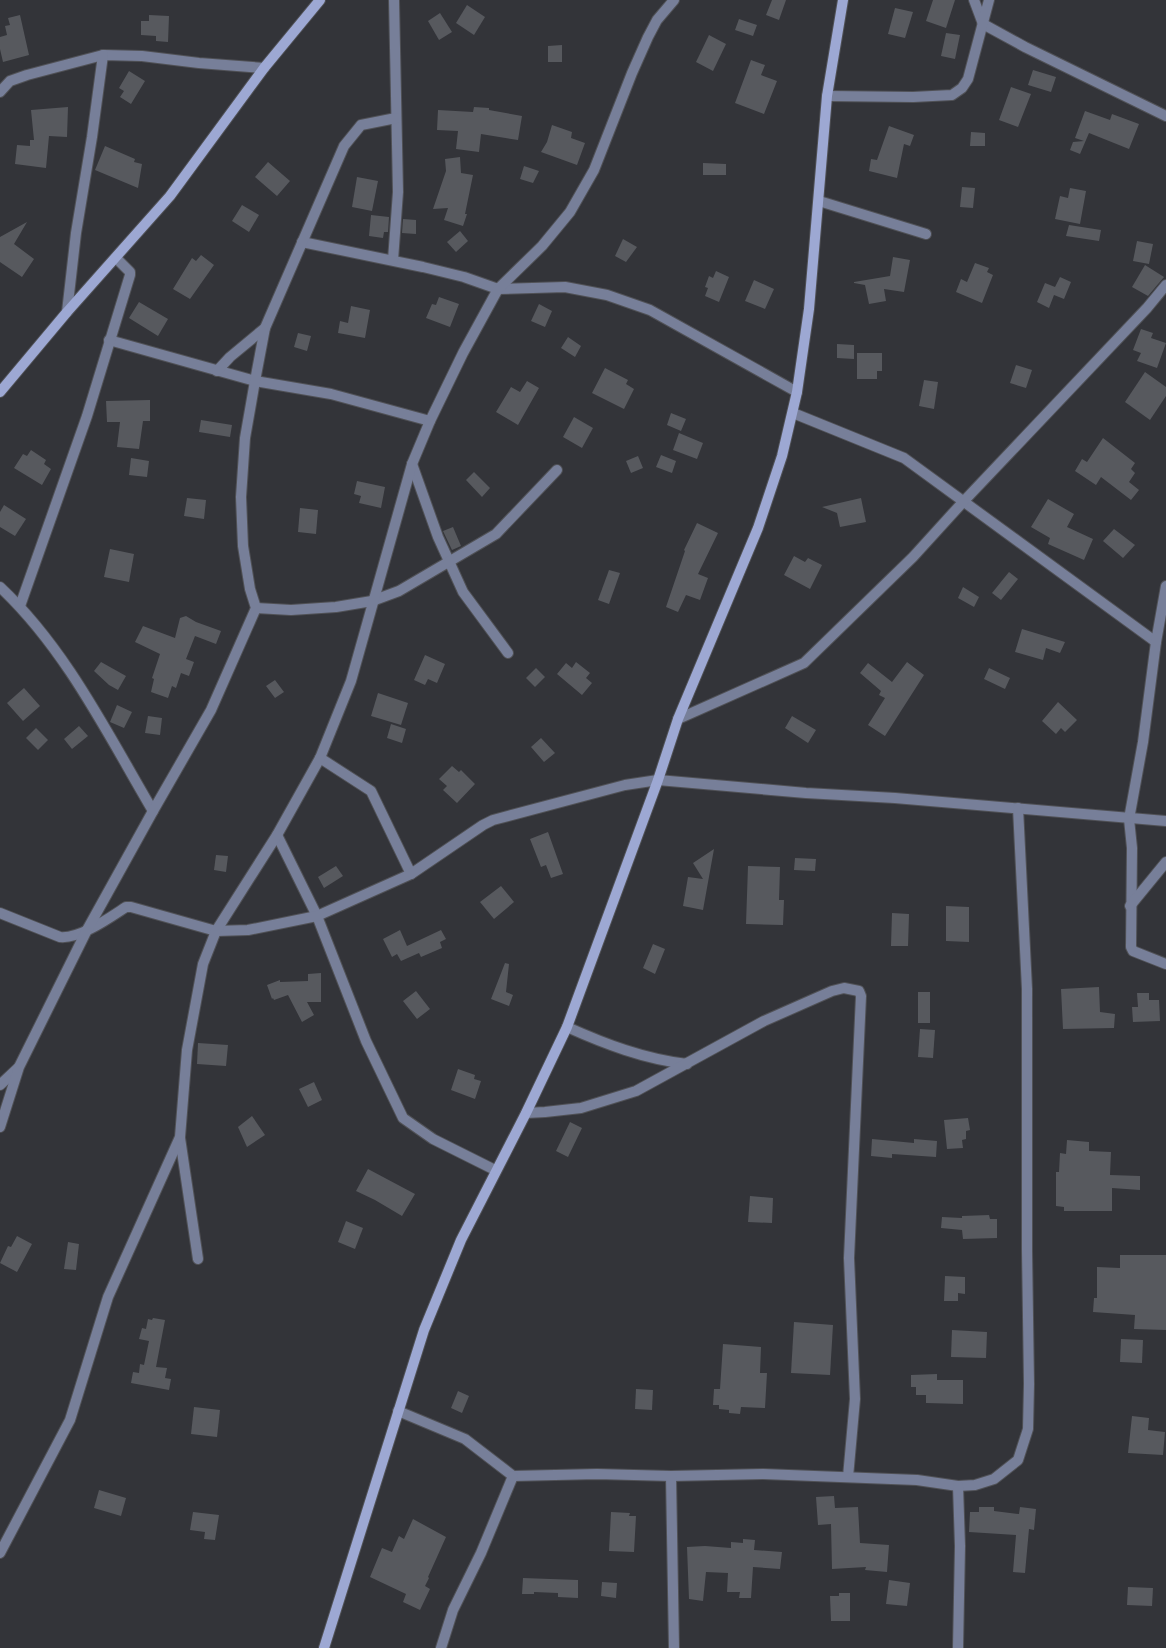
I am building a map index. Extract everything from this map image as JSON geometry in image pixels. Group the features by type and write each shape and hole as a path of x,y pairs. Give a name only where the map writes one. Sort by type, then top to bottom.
{"street":[{"path":"0,392 67,312 170,196 264,68 320,0"},
{"path":"393,260 398,192 394,0"},
{"path":"198,1259 180,1137 188,1050 200,973 216,931 277,835 320,758 351,681 412,464 430,420 462,353 498,290 542,246 570,212 594,170 648,37 657,20 674,0"},
{"path":"324,1648 424,1330 461,1240 526,1113 567,1027 658,780 678,719 758,528 782,456 797,392 809,309 827,96 843,0"},
{"path":"974,0 983,24 1025,47 1166,116"},
{"path":"827,96 913,97 952,95 962,88 968,79 989,0"},
{"path":"0,92 10,81 103,55 142,56 264,68"},
{"path":"67,312 73,250 92,138 103,55"},
{"path":"0,1127 19,1068 87,930 211,710 256,608 250,589 243,546 241,498 245,438 265,328 344,146 361,125 396,118"},
{"path":"818,201 926,234"},
{"path":"302,242 393,260 464,277 498,290 565,287 607,294 650,310 797,392"},
{"path":"20,606 87,416 130,275 130,272 116,258"},
{"path":"678,719 804,663 913,556 1147,308 1166,285"},
{"path":"217,371 230,357 265,328"},
{"path":"109,340 255,381 331,394 430,420"},
{"path":"793,413 904,458 1156,642"},
{"path":"412,464 449,563 463,592 508,653"},
{"path":"256,608 291,610 336,607 372,601 399,591 496,534 557,470"},
{"path":"1166,586 1156,642 1143,742 1129,819 1132,848 1131,947 1133,951 1166,964"},
{"path":"0,587 20,606 66,665 153,810"},
{"path":"320,758 370,791 410,874"},
{"path":"0,913 66,938 87,930 130,907 216,931 248,930 317,916 410,874 493,820 625,785 658,780 1166,821"},
{"path":"398,1411 464,1439 513,1476 763,1474 917,1480 958,1486 975,1486 994,1479 1018,1460 1028,1430 1027,989 1018,808"},
{"path":"277,835 317,916 366,1040 403,1118 433,1139 496,1170"},
{"path":"1130,906 1166,862"},
{"path":"526,1113 581,1108 636,1091 764,1021 832,991 844,988 859,991 861,996 849,1258 855,1399 848,1477"},
{"path":"567,1027 623,1050 664,1062 688,1064"},
{"path":"0,1085 19,1068"},
{"path":"0,1554 70,1420 108,1297 180,1137"},
{"path":"441,1648 453,1610 513,1476"},
{"path":"671,1476 674,1648"},
{"path":"958,1486 960,1546 958,1648"}],"building":[{"path":"772,0 786,0 779,20 766,15"},
{"path":"933,0 955,0 946,28 926,21"},
{"path":"467,5 485,17 474,35 456,23"},
{"path":"895,8 913,12 905,38 888,34"},
{"path":"440,13 452,32 439,40 428,21"},
{"path":"20,15 29,55 3,62 0,37 7,35 5,26 10,25 8,18"},
{"path":"149,15 169,16 168,42 156,41 156,36 141,35 141,21 149,21"},
{"path":"739,19 757,25 753,36 735,30"},
{"path":"946,33 960,35 955,59 941,56"},
{"path":"709,35 726,44 713,71 696,62"},
{"path":"562,45 562,62 548,62 548,46"},
{"path":"751,60 765,65 761,75 777,81 764,114 735,103"},
{"path":"1033,70 1056,77 1051,92 1028,85"},
{"path":"129,71 145,81 131,104 120,97 124,91 119,88"},
{"path":"1011,87 1031,94 1018,127 999,120"},
{"path":"68,107 67,137 49,136 46,168 15,164 17,145 30,146 30,140 34,140 31,110"},
{"path":"474,107 489,108 489,110 522,116 518,140 481,134 479,152 456,149 458,131 437,130 438,110 473,112"},
{"path":"1085,111 1110,120 1112,114 1139,124 1129,149 1089,133 1080,154 1070,150 1073,142 1084,141 1075,138"},
{"path":"552,125 572,132 571,138 585,143 577,165 541,152 547,142"},
{"path":"889,126 914,135 910,146 904,144 897,178 869,171 871,159 877,160"},
{"path":"971,132 985,133 985,146 970,146"},
{"path":"105,146 135,159 134,162 142,164 138,188 95,170"},
{"path":"460,157 461,173 473,175 465,214 467,214 463,226 444,220 448,208 433,209 446,171 445,159"},
{"path":"268,162 290,181 277,196 255,177"},
{"path":"703,163 726,164 726,175 703,175"},
{"path":"524,166 539,171 533,183 520,179"},
{"path":"357,177 378,181 372,211 352,207"},
{"path":"962,187 975,188 973,208 960,207"},
{"path":"1070,188 1086,191 1080,224 1055,219 1060,196 1068,198"},
{"path":"242,205 259,215 249,232 232,221"},
{"path":"371,215 389,217 388,232 384,232 383,238 369,236"},
{"path":"403,219 416,220 416,234 402,233"},
{"path":"27,222 14,244 34,259 22,277 0,262 0,237"},
{"path":"1069,225 1101,230 1099,241 1066,236"},
{"path":"460,231 468,241 456,252 447,242"},
{"path":"623,239 637,247 626,262 615,256"},
{"path":"1137,241 1153,244 1149,264 1133,261"},
{"path":"201,255 214,265 190,299 173,289 192,258 196,261"},
{"path":"893,257 910,260 904,292 884,289 886,301 869,304 865,285 854,282 890,276"},
{"path":"975,263 989,268 987,272 993,275 982,303 956,292 961,279 967,282"},
{"path":"1145,265 1164,277 1148,296 1132,287"},
{"path":"716,271 729,277 719,302 705,296 708,288 705,287 709,276 713,278"},
{"path":"1060,277 1071,282 1064,299 1054,295 1049,308 1037,302 1045,283 1055,287"},
{"path":"754,280 774,289 765,309 745,301"},
{"path":"439,297 459,304 450,327 426,318 432,304 436,305"},
{"path":"139,302 168,319 158,336 129,318"},
{"path":"539,304 552,311 545,327 531,321"},
{"path":"351,306 370,310 365,338 338,333 340,321 348,323"},
{"path":"1141,329 1153,333 1151,338 1166,343 1157,368 1137,361 1141,353 1133,350"},
{"path":"298,333 311,336 307,351 294,347"},
{"path":"568,337 581,346 575,357 561,348"},
{"path":"837,344 854,345 854,359 837,358"},
{"path":"857,353 882,353 882,371 877,371 877,379 857,379"},
{"path":"1016,365 1032,370 1026,388 1010,383"},
{"path":"605,368 628,380 626,384 634,389 624,409 592,393"},
{"path":"1145,372 1166,387 1166,396 1150,420 1125,402"},
{"path":"924,380 938,382 934,409 919,406"},
{"path":"527,381 539,388 518,425 496,412 511,387 520,392"},
{"path":"150,400 150,421 143,421 139,449 117,447 120,422 107,422 106,401"},
{"path":"671,413 686,419 681,431 667,425"},
{"path":"574,417 593,428 582,448 563,437"},
{"path":"201,420 232,425 230,437 199,432"},
{"path":"679,433 703,443 697,459 673,450"},
{"path":"1103,438 1135,463 1131,469 1135,473 1129,482 1139,490 1131,500 1101,477 1096,485 1075,471 1082,459 1087,462"},
{"path":"31,450 46,460 44,464 51,469 42,485 14,468 23,454 27,456"},
{"path":"661,455 676,461 672,473 656,467"},
{"path":"638,456 643,468 631,473 626,461"},
{"path":"131,458 149,461 147,477 129,475"},
{"path":"474,472 490,488 482,497 466,480"},
{"path":"357,481 385,487 381,508 359,503 361,496 354,494"},
{"path":"187,498 206,500 204,519 184,516"},
{"path":"861,498 866,522 840,527 837,513 822,507"},
{"path":"1048,499 1074,514 1067,527 1093,539 1084,560 1048,544 1050,538 1031,527"},
{"path":"4,505 26,519 15,536 0,527 0,512"},
{"path":"300,508 318,510 316,534 298,532"},
{"path":"697,523 718,533 698,574 708,578 700,600 686,595 678,612 666,607 684,550"},
{"path":"453,527 461,546 452,550 443,531"},
{"path":"1114,529 1135,545 1123,558 1103,541"},
{"path":"110,549 134,554 129,582 104,577"},
{"path":"794,556 805,562 808,558 822,565 810,589 784,575"},
{"path":"609,570 620,573 609,604 598,600"},
{"path":"1009,572 1018,579 1001,600 992,593"},
{"path":"963,587 979,597 974,607 958,598"},
{"path":"186,616 196,622 221,631 216,644 195,636 186,659 194,662 189,676 181,673 176,688 172,686 168,698 151,692 154,679 152,678 160,654 135,642 143,626 175,638 180,618"},
{"path":"1022,629 1065,642 1060,653 1046,648 1043,660 1015,652"},
{"path":"425,655 445,664 437,683 428,679 425,685 414,680"},
{"path":"101,662 126,676 118,690 109,685 94,671"},
{"path":"576,662 590,673 586,678 592,683 582,695 557,674 566,663 572,668"},
{"path":"907,662 924,675 885,736 868,725 885,698 879,695 881,691 860,673 868,663 892,682"},
{"path":"536,668 545,677 535,687 526,678"},
{"path":"989,668 1010,678 1005,689 984,679"},
{"path":"275,680 284,692 275,698 266,686"},
{"path":"24,688 40,706 23,721 7,703"},
{"path":"378,693 408,703 401,725 371,716"},
{"path":"1058,702 1077,720 1065,732 1061,728 1056,734 1042,721"},
{"path":"117,705 132,712 124,728 110,722"},
{"path":"148,716 162,718 160,735 145,733"},
{"path":"792,716 816,730 808,743 785,728"},
{"path":"391,724 406,729 402,743 387,738"},
{"path":"79,726 88,736 72,749 64,739"},
{"path":"36,728 48,740 38,750 26,738"},
{"path":"541,738 555,753 544,762 531,747"},
{"path":"452,766 459,772 461,770 475,784 457,803 443,790 447,786 439,779"},
{"path":"548,832 563,874 551,878 546,865 541,867 530,839"},
{"path":"714,849 703,910 683,906 688,877 703,879 693,863"},
{"path":"216,855 228,856 226,872 214,870"},
{"path":"795,858 816,859 815,871 794,870"},
{"path":"336,866 343,876 324,888 318,877"},
{"path":"748,866 780,867 779,900 784,900 783,925 746,924"},
{"path":"501,886 514,902 494,919 480,902"},
{"path":"946,906 969,907 969,942 946,941"},
{"path":"892,913 909,914 908,946 891,946"},
{"path":"400,930 407,946 441,930 446,939 440,942 442,948 421,957 419,953 401,961 397,954 392,957 383,939"},
{"path":"653,944 665,949 655,974 643,968"},
{"path":"505,963 509,964 506,992 513,995 509,1006 491,999"},
{"path":"321,973 321,1002 307,1002 314,1015 302,1022 288,995 272,999 267,985 280,980 280,982 308,981 308,974"},
{"path":"1099,987 1100,1012 1115,1014 1114,1028 1063,1029 1061,989"},
{"path":"416,991 430,1009 417,1019 403,1001"},
{"path":"918,992 930,992 930,1023 918,1023"},
{"path":"1137,993 1149,993 1149,1000 1159,1000 1160,1021 1133,1022 1132,1007 1138,1007"},
{"path":"920,1029 935,1030 933,1058 918,1057"},
{"path":"198,1043 228,1045 226,1066 197,1064"},
{"path":"458,1069 475,1075 474,1079 481,1081 475,1099 451,1090"},
{"path":"314,1082 322,1100 308,1107 299,1089"},
{"path":"252,1116 265,1135 247,1147 238,1127"},
{"path":"968,1118 970,1130 966,1131 966,1139 962,1140 963,1148 947,1149 944,1120"},
{"path":"570,1122 582,1128 568,1157 556,1151"},
{"path":"872,1139 914,1143 914,1139 937,1141 936,1157 892,1154 892,1158 871,1156"},
{"path":"1067,1140 1089,1142 1089,1151 1111,1152 1110,1175 1140,1176 1140,1190 1112,1188 1112,1211 1064,1211 1064,1207 1056,1206 1056,1172 1059,1172 1060,1153 1066,1154"},
{"path":"368,1169 415,1194 402,1216 356,1191"},
{"path":"750,1196 773,1198 772,1223 748,1222"},
{"path":"989,1215 990,1219 997,1219 997,1238 963,1239 962,1230 941,1228 942,1217 962,1218 962,1216"},
{"path":"346,1221 363,1228 355,1249 338,1242"},
{"path":"17,1236 32,1244 17,1272 0,1263 8,1246 11,1247"},
{"path":"68,1242 79,1244 76,1270 64,1269"},
{"path":"1120,1255 1166,1255 1166,1330 1134,1329 1135,1315 1093,1312 1094,1298 1097,1298 1097,1267 1120,1268"},
{"path":"945,1276 965,1277 965,1294 958,1293 958,1301 944,1301"},
{"path":"153,1318 165,1320 156,1367 167,1368 165,1378 171,1379 169,1390 131,1383 133,1372 139,1373 140,1364 144,1365 149,1341 139,1339 142,1328 146,1329 148,1319 152,1320"},
{"path":"794,1322 833,1325 830,1375 791,1373"},
{"path":"952,1330 987,1332 986,1358 951,1357"},
{"path":"1121,1339 1143,1340 1142,1363 1120,1362"},
{"path":"723,1344 761,1347 760,1373 767,1373 765,1408 741,1407 740,1414 729,1413 729,1410 719,1409 719,1405 713,1405 714,1389 720,1389"},
{"path":"937,1374 937,1380 963,1380 963,1404 926,1403 926,1395 916,1395 916,1387 911,1387 911,1375"},
{"path":"636,1389 653,1390 652,1410 635,1409"},
{"path":"458,1391 469,1396 462,1413 451,1408"},
{"path":"194,1407 220,1410 217,1437 191,1434"},
{"path":"1132,1416 1149,1418 1148,1430 1165,1432 1163,1455 1128,1453"},
{"path":"99,1490 126,1498 121,1516 94,1508"},
{"path":"834,1496 835,1508 858,1507 860,1543 889,1545 887,1572 865,1570 866,1567 832,1569 831,1524 818,1525 816,1497"},
{"path":"979,1507 994,1507 994,1511 1019,1514 1020,1507 1036,1509 1034,1530 1029,1529 1025,1573 1013,1572 1016,1535 969,1532 970,1512 979,1512"},
{"path":"193,1512 219,1515 215,1540 204,1539 205,1532 190,1530"},
{"path":"611,1512 630,1513 629,1516 636,1516 634,1552 609,1551"},
{"path":"413,1519 446,1537 428,1577 425,1586 430,1589 420,1610 403,1602 406,1594 370,1577 382,1548 392,1552 399,1536 404,1539"},
{"path":"743,1539 755,1540 754,1550 782,1552 780,1569 753,1567 751,1598 739,1598 740,1592 727,1592 728,1573 706,1572 703,1601 689,1599 687,1547 731,1548 731,1542 743,1543"},
{"path":"523,1578 578,1580 578,1598 558,1597 558,1593 534,1592 534,1594 522,1594"},
{"path":"889,1580 910,1583 907,1606 886,1604"},
{"path":"602,1582 617,1583 616,1598 601,1596"},
{"path":"1128,1587 1153,1588 1152,1606 1127,1605"},
{"path":"839,1593 850,1593 850,1621 831,1621 830,1596 839,1596"}]}
